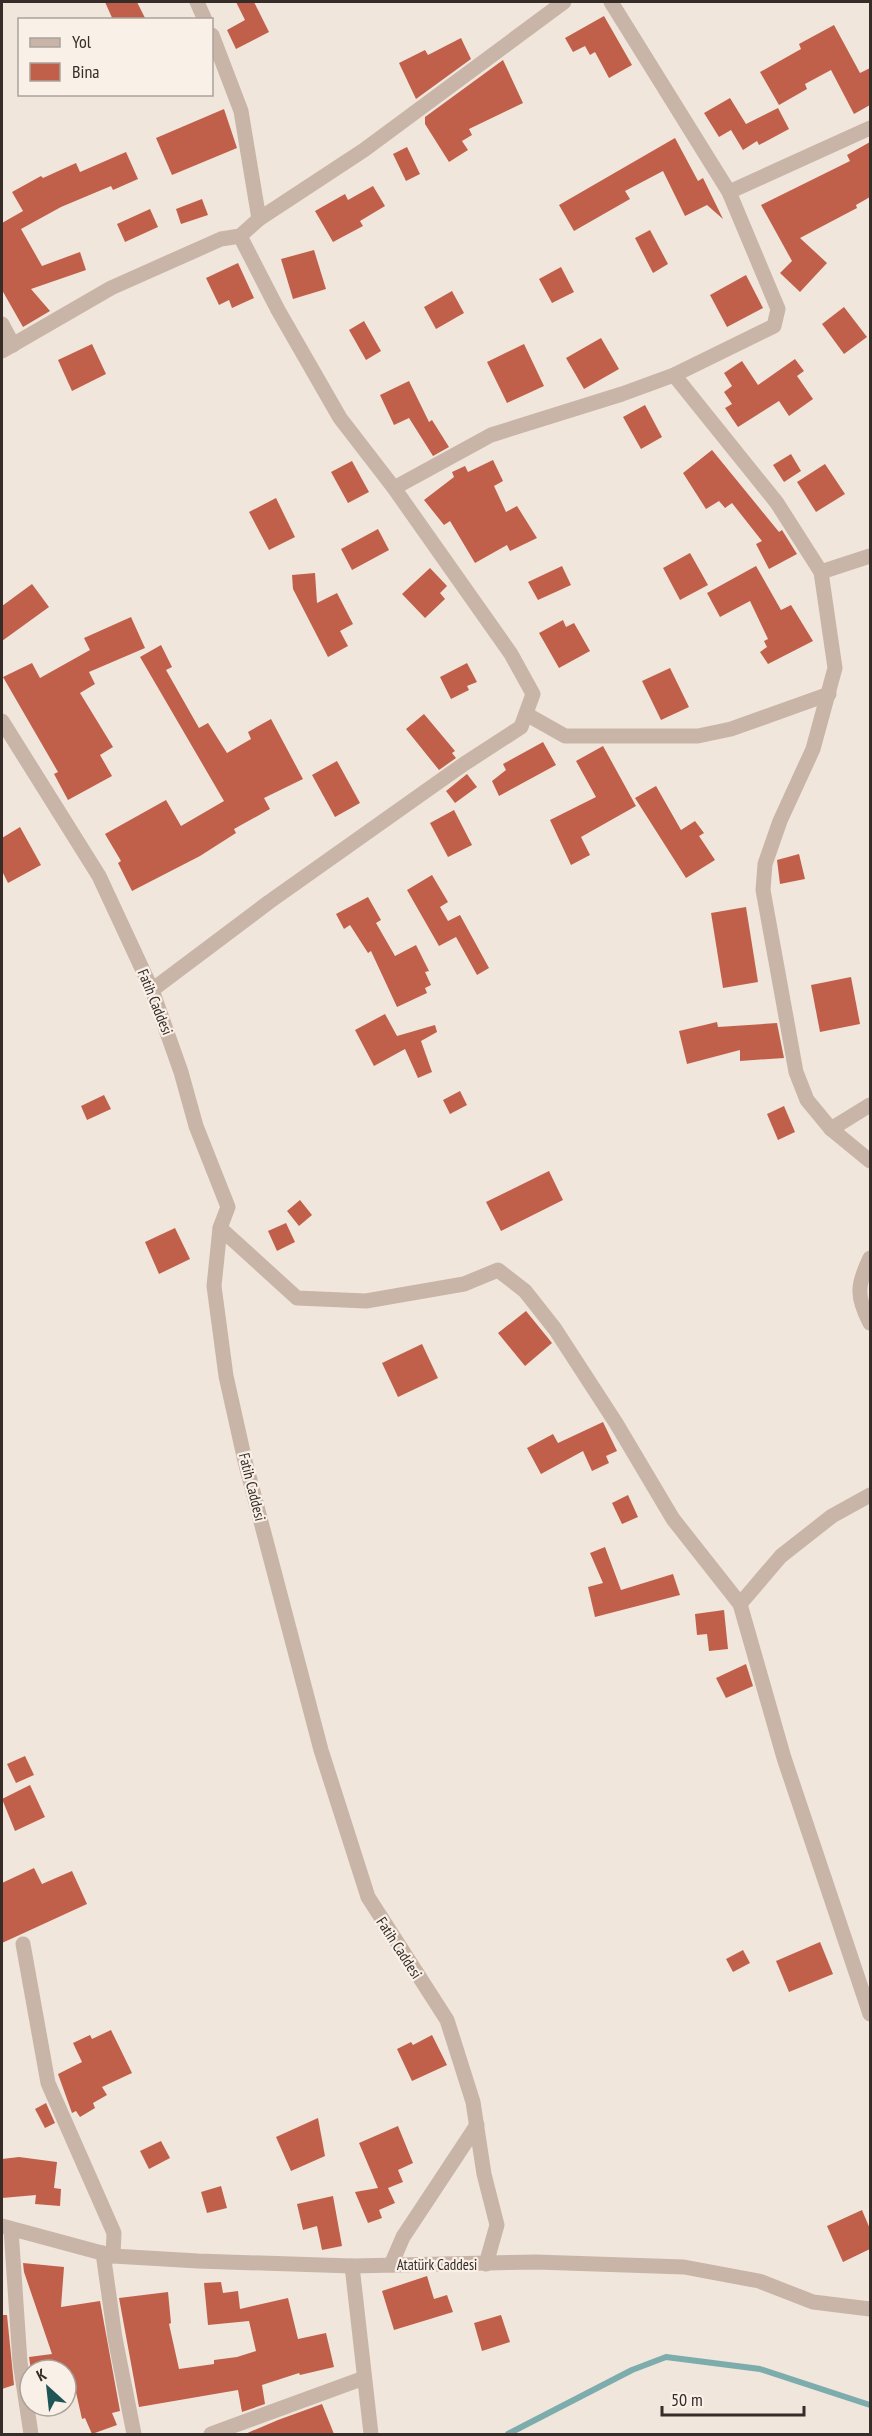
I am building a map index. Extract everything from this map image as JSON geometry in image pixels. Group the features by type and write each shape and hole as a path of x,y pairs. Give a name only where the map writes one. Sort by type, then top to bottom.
{"street":[{"path":"197,2 204,18"},
{"path":"2,324 7,348 111,288 221,239 240,236 259,219 364,150 564,2"},
{"path":"394,488 491,435 622,394 674,375 774,326 778,309 729,192 611,2"},
{"path":"213,38 241,111 259,219"},
{"path":"729,192 870,128"},
{"path":"152,990 269,902 464,764 522,727 533,694 511,654 394,488 339,418 278,310 240,236"},
{"path":"674,375 777,503 821,572 835,668 813,749 780,821 765,864 763,890 796,1072 807,1100 831,1129 870,1161"},
{"path":"821,572 870,556"},
{"path":"526,714 565,736 698,736 731,729 829,694"},
{"name":"Fatih Caddesi","path":"2,721 99,876 152,990 181,1072 196,1126 228,1207 220,1228 214,1286 226,1376 245,1461 321,1750 368,1897 447,2020 473,2102 484,2174 497,2225 486,2264"},
{"path":"831,1129 870,1105"},
{"path":"220,1228 297,1298 366,1301 464,1284 498,1270 525,1291 555,1329 616,1423 673,1519 740,1604 784,1758 870,2014"},
{"path":"870,1258 861,1278 859,1300 870,1323"},
{"path":"740,1604 781,1556 832,1516 870,1495"},
{"path":"23,1944 48,2083 114,2233 108,2254 115,2338 134,2434"},
{"path":"391,2265 403,2237 477,2125"},
{"path":"6,2228 20,2362 31,2434"},
{"name":"Atatürk Caddesi","path":"6,2228 108,2254 352,2266 536,2262 684,2267 759,2281 813,2302 870,2309"},
{"path":"352,2266 371,2434"},
{"path":"211,2434 364,2378"}],"building":[{"path":"105,2 137,2 145,18 112,18"},
{"path":"236,2 254,2 269,32 236,49 227,30 245,20"},
{"path":"604,16 632,65 609,78 595,52 590,55 585,46 573,52 565,38"},
{"path":"834,25 860,73 870,68 870,105 854,114 831,70 805,84 807,89 779,105 760,72 801,49 799,44"},
{"path":"461,38 471,59 416,99 399,63 425,50 428,55"},
{"path":"503,60 523,103 469,129 472,135 462,141 468,150 449,162 425,124 425,117"},
{"path":"730,98 746,124 778,108 789,129 759,145 757,141 743,150 731,130 719,137 704,113"},
{"path":"224,109 237,148 172,175 156,138"},
{"path":"675,138 698,181 703,178 723,219 707,205 685,216 663,171 625,191 630,199 574,231 559,205"},
{"path":"870,142 870,197 856,205 857,208 800,238 827,263 800,292 780,273 792,261 761,205 850,161 847,155"},
{"path":"407,147 420,174 406,181 393,154"},
{"path":"126,152 138,179 113,190 111,186 61,207 21,229 42,266 80,252 86,270 31,289 50,311 23,327 2,290 2,223 23,211 12,192 41,176 43,178 76,163 80,172"},
{"path":"373,186 385,206 360,221 363,226 333,242 315,211 345,194 348,200"},
{"path":"202,199 208,215 181,224 176,209"},
{"path":"150,209 158,227 125,242 117,224"},
{"path":"650,230 668,264 653,273 635,238"},
{"path":"314,250 326,289 293,299 281,259"},
{"path":"238,263 254,298 232,308 229,300 219,305 206,278"},
{"path":"561,267 574,292 552,303 539,279"},
{"path":"746,275 763,308 727,327 710,295"},
{"path":"452,291 464,313 436,329 424,307"},
{"path":"844,307 867,337 844,354 822,324"},
{"path":"364,321 381,351 366,360 349,330"},
{"path":"601,338 619,369 584,389 566,358"},
{"path":"92,344 106,374 72,391 58,360"},
{"path":"524,344 544,386 507,403 487,362"},
{"path":"795,359 804,371 797,376 813,399 789,416 779,401 738,427 725,408 732,404 724,392 732,386 724,373 742,361 758,385"},
{"path":"409,381 429,422 432,420 449,447 433,456 409,418 394,425 380,395"},
{"path":"645,405 662,437 641,449 623,417"},
{"path":"712,450 779,532 782,530 797,554 769,569 756,544 762,541 732,503 725,508 719,501 706,509 683,473"},
{"path":"791,454 801,471 784,482 773,465"},
{"path":"493,460 503,481 494,486 506,512 517,506 537,538 510,551 507,545 475,563 450,521 444,525 424,500 454,477 452,472 465,466 468,472"},
{"path":"352,461 369,492 348,503 331,472"},
{"path":"825,464 845,494 816,512 797,482"},
{"path":"276,498 295,537 269,550 249,512"},
{"path":"378,529 389,550 352,570 341,549"},
{"path":"690,553 708,585 680,600 663,568"},
{"path":"562,566 571,585 538,600 528,582"},
{"path":"756,566 781,610 791,605 813,641 768,664 760,652 767,647 764,641 768,639 750,601 720,617 707,593"},
{"path":"430,568 447,586 440,593 445,599 425,618 402,594"},
{"path":"315,573 317,603 337,593 353,624 340,631 348,646 328,657 293,589 292,575"},
{"path":"32,584 49,607 2,641 2,606"},
{"path":"131,617 145,648 89,672 95,684 80,693 113,747 100,755 112,776 68,800 54,774 58,772 3,677 32,663 40,678 90,650 84,638"},
{"path":"563,620 566,627 574,623 590,651 559,668 539,633"},
{"path":"161,645 172,667 166,670 199,728 208,723 227,753 251,739 248,732 271,719 303,779 264,798 270,809 234,829 236,833 200,856 132,891 118,863 121,861 105,834 166,800 181,826 224,801 140,657"},
{"path":"467,663 477,682 467,686 469,690 451,699 440,677"},
{"path":"670,668 689,707 661,720 642,681"},
{"path":"424,714 455,751 452,753 456,758 439,770 406,729"},
{"path":"543,742 556,765 499,796 492,781 506,770 503,764"},
{"path":"603,746 636,806 581,837 590,855 571,865 550,820 596,797 576,761"},
{"path":"337,761 360,803 335,817 312,775"},
{"path":"467,774 477,787 455,803 446,791"},
{"path":"656,786 681,830 695,821 704,833 699,836 715,860 686,878 635,798"},
{"path":"454,810 472,845 448,857 430,823"},
{"path":"20,827 41,865 8,883 2,871 2,838"},
{"path":"799,854 805,879 780,884 777,860"},
{"path":"432,875 448,902 440,907 448,921 460,915 489,968 477,975 456,937 439,946 407,890"},
{"path":"368,897 381,920 376,923 395,956 416,945 429,971 425,972 431,985 425,988 427,993 397,1007 371,951 368,953 350,925 344,929 336,914"},
{"path":"746,907 758,982 723,988 711,913"},
{"path":"851,977 860,1024 820,1032 811,985"},
{"path":"385,1014 397,1036 435,1025 437,1032 421,1041 432,1072 418,1078 405,1049 374,1066 355,1030"},
{"path":"717,1022 718,1027 777,1023 784,1058 740,1061 740,1050 687,1064 679,1031"},
{"path":"460,1091 467,1105 450,1114 443,1100"},
{"path":"104,1095 111,1109 87,1120 81,1106"},
{"path":"784,1106 795,1132 778,1140 767,1114"},
{"path":"549,1171 563,1200 501,1231 486,1202"},
{"path":"300,1200 312,1215 299,1226 287,1211"},
{"path":"286,1223 295,1242 277,1251 268,1231"},
{"path":"175,1228 190,1259 159,1274 145,1242"},
{"path":"526,1311 552,1343 525,1366 498,1333"},
{"path":"422,1344 438,1378 398,1397 382,1363"},
{"path":"603,1422 617,1451 606,1456 609,1463 592,1471 583,1451 541,1474 527,1448 553,1434 558,1443"},
{"path":"628,1495 638,1517 622,1524 612,1503"},
{"path":"605,1547 621,1590 673,1574 680,1595 595,1617 588,1587 603,1583 590,1553"},
{"path":"724,1610 728,1649 709,1651 707,1634 697,1635 695,1614"},
{"path":"746,1664 753,1686 726,1698 716,1678"},
{"path":"25,1756 34,1775 16,1783 7,1764"},
{"path":"30,1785 45,1817 15,1831 2,1799"},
{"path":"34,1868 42,1884 72,1871 87,1904 2,1943 2,1883"},
{"path":"820,1942 833,1974 789,1992 776,1961"},
{"path":"743,1950 750,1963 733,1972 726,1959"},
{"path":"111,2030 132,2073 102,2087 107,2095 93,2103 95,2108 80,2117 76,2111 72,2113 58,2074 82,2062 73,2043 90,2035 92,2039"},
{"path":"432,2035 447,2065 412,2081 397,2049 411,2042 413,2045"},
{"path":"46,2103 55,2123 45,2128 35,2109"},
{"path":"318,2118 325,2156 291,2171 276,2137"},
{"path":"398,2126 413,2163 398,2170 403,2182 388,2188 395,2203 379,2210 382,2218 368,2223 355,2192 378,2188 359,2143"},
{"path":"161,2141 170,2158 149,2169 140,2151"},
{"path":"19,2157 57,2162 54,2188 61,2189 60,2206 35,2204 36,2195 2,2198 2,2159"},
{"path":"221,2186 227,2208 207,2213 201,2192"},
{"path":"333,2196 342,2246 322,2250 317,2226 303,2230 297,2204"},
{"path":"862,2210 870,2229 870,2249 843,2262 827,2226"},
{"path":"23,2263 64,2267 61,2307 100,2301 120,2411 112,2413 117,2425 92,2434 85,2418 82,2419 78,2401 78,2358 29,2358 52,2354"},
{"path":"427,2276 434,2299 447,2295 453,2312 394,2330 382,2291"},
{"path":"221,2282 223,2293 238,2291 240,2309 288,2298 298,2339 326,2333 334,2367 300,2375 299,2373 262,2385 265,2404 242,2412 238,2390 139,2407 119,2298 168,2292 171,2323 169,2324 179,2369 214,2364 214,2360 237,2357 256,2351 249,2321 208,2325 204,2283"},
{"path":"2,2315 7,2315 14,2385 2,2389"},
{"path":"501,2315 510,2342 482,2351 474,2323"},
{"path":"322,2404 334,2434 245,2434 278,2420"}],"waterway":[{"path":"508,2434 632,2370 666,2357 760,2369 870,2405"}]}
